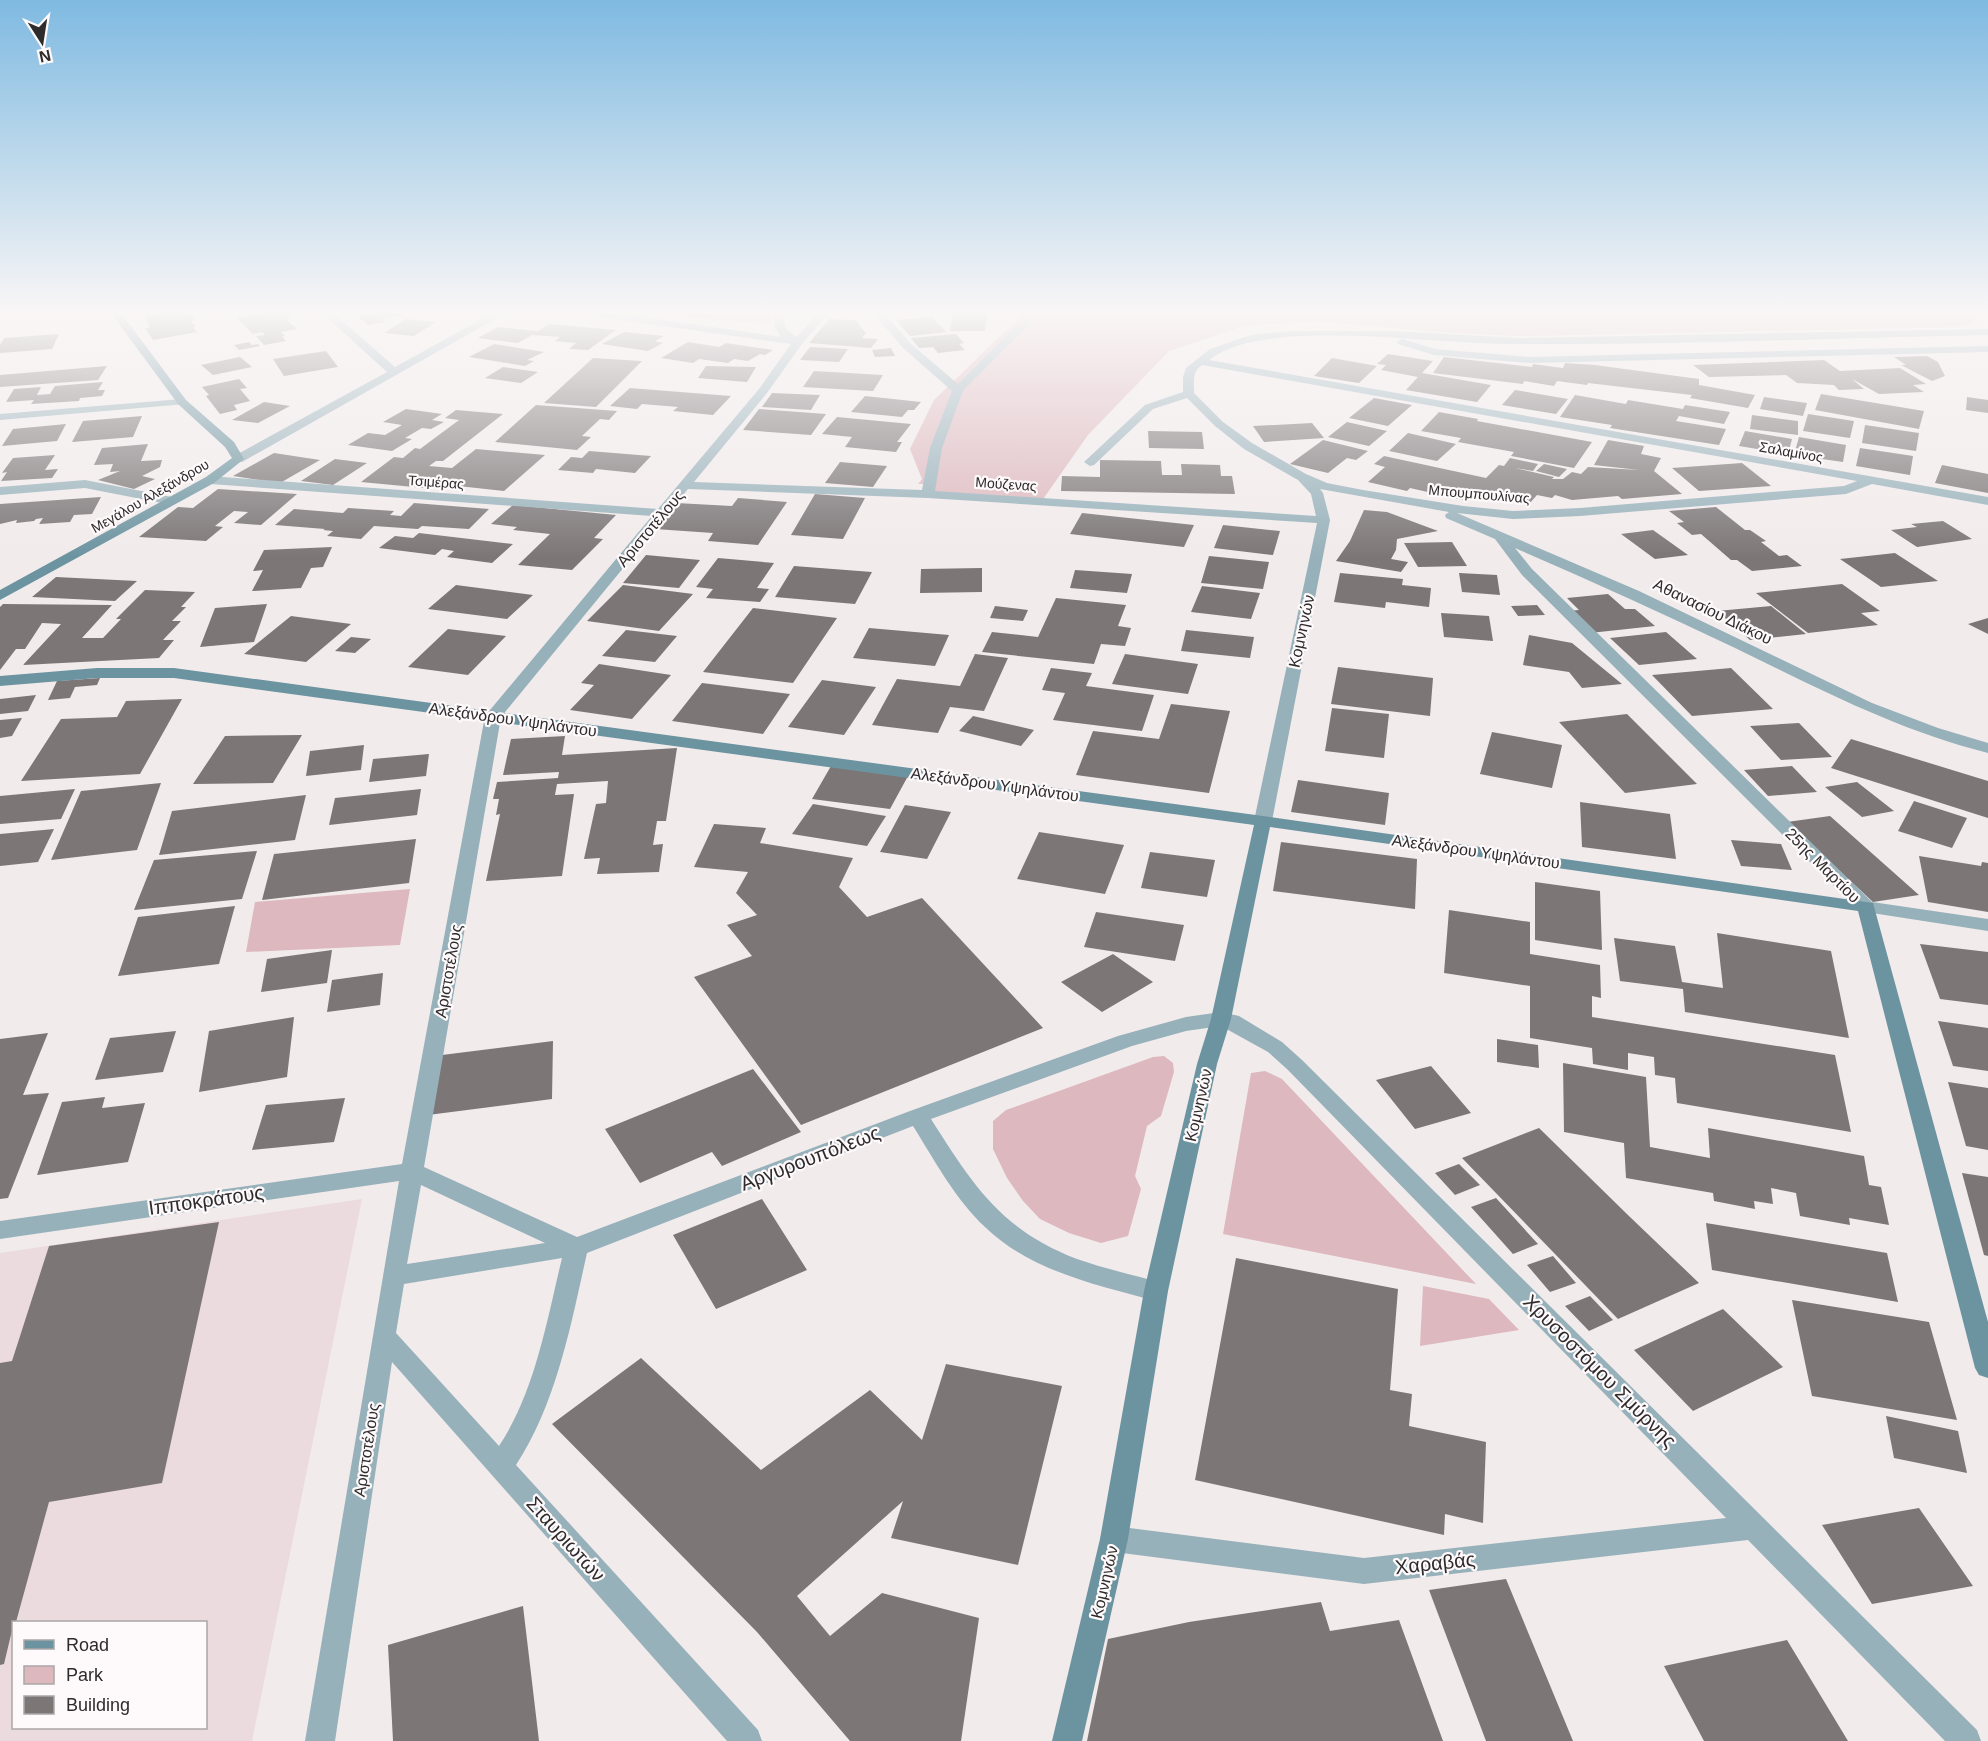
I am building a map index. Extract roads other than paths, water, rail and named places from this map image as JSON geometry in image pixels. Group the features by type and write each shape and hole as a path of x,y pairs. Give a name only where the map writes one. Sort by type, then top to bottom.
{"street":[{"path":"176,394 230,445 238,459"},
{"name":"Μεγάλου Αλεξάνδρου","path":"0,596 210,480 238,459 356,394"},
{"name":"Αριστοτέλους","path":"320,1741 393,1276 493,716 760,394"},
{"path":"928,494 936,448 956,394"},
{"path":"1090,462 1149,407 1189,394"},
{"name":"Μπουμπουλίνας","path":"1190,394 1229,432 1272,461 1302,477 1334,488 1424,504 1513,515 1580,513 1846,490 1869,481"},
{"name":"Σαλαμίνος","path":"1385,394 1988,501"},
{"path":"0,417 182,402"},
{"name":"Κομνηνών","path":"1067,1741 1114,1539 1156,1291 1207,1064 1221,1019 1324,520 1317,493 1302,477"},
{"name":"Τσιμέρας","path":"210,480 661,513"},
{"path":"0,491 85,484 172,501"},
{"name":"Μούζενας","path":"686,485 928,494 1324,520"},
{"name":"Αθανασίου Διάκου","path":"1424,504 1634,594 1866,706 1932,731 1988,748"},
{"name":"25ης Μαρτίου","path":"1498,534 1527,572 1866,907 1988,1368"},
{"name":"Αλεξάνδρου Υψηλάντου","path":"0,681 97,673 174,673 1263,821 1988,925"},
{"name":"Αργυρουπόλεως","path":"393,1276 576,1247 918,1116 1125,1041 1186,1024 1221,1019"},
{"name":"Χρυσοστόμου Σμύρνης","path":"1221,1019 1232,1021 1248,1029 1275,1047 1295,1065 1966,1741"},
{"path":"918,1116 970,1194 995,1223 1014,1238 1054,1259 1088,1272 1156,1291"},
{"path":"412,1171 576,1247 557,1334 542,1379 524,1428 501,1466"},
{"name":"Ιπποκράτους","path":"0,1230 412,1171"},
{"name":"Σταυριωτών","path":"384,1336 747,1741"},
{"name":"Χαραβάς","path":"1114,1539 1364,1571 1756,1527"}]}
